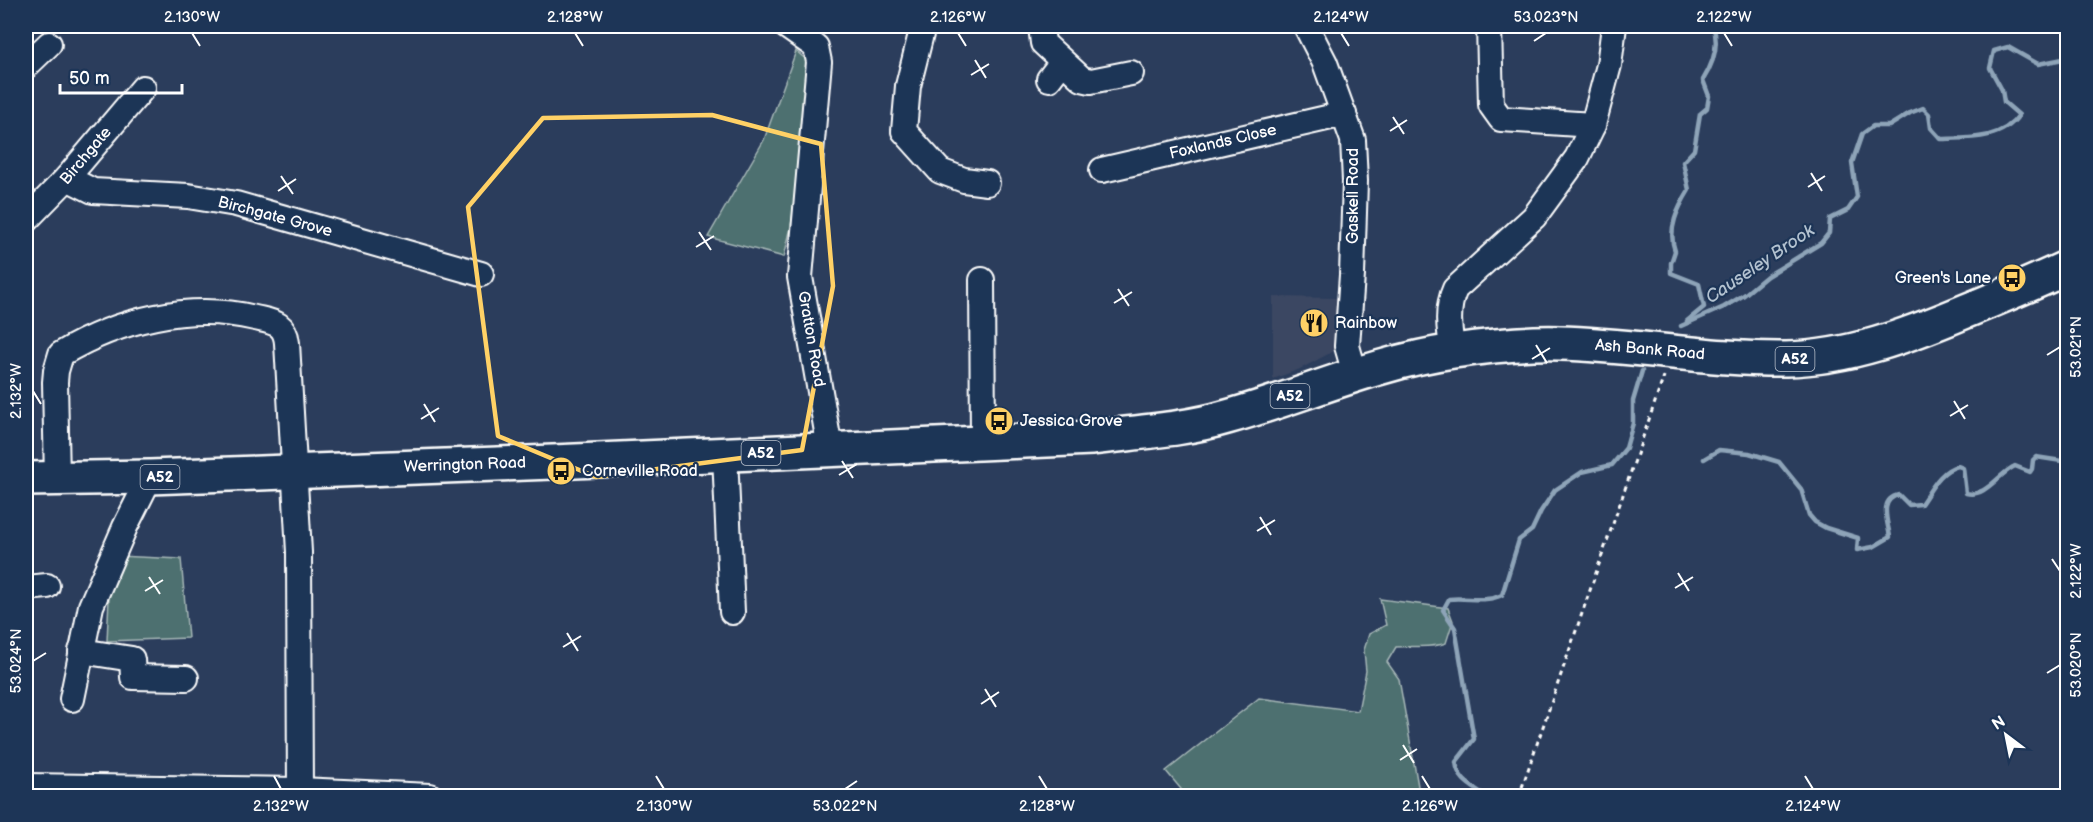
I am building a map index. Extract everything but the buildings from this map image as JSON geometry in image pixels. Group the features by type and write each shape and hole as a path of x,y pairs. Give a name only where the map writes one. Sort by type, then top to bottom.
{"highway":[{"name":"Ash Bank Road","path":"1226,418 1355,374 1402,361 1453,351 1558,343 1726,357 1788,359 1828,355 1873,346 1928,327 2067,267"},
{"name":"Werrington Road","path":"41,479 150,477 725,455 1092,438 1170,429 1226,418"}],"street":[{"name":"Gratton Road","path":"786,26 816,47 819,62 800,277 830,449"},
{"path":"925,26 908,86 904,130 940,171 964,180 987,183"},
{"path":"1041,26 1043,43 1062,72 1091,81 1131,73"},
{"name":"Gaskell Road","path":"1305,26 1325,63 1353,140 1355,181 1347,346 1355,374"},
{"path":"1489,26 1491,105 1501,119 1593,125"},
{"path":"1453,351 1450,299 1455,289 1534,217 1577,158 1593,125 1609,64 1614,26"},
{"path":"26,66 49,44"},
{"name":"Birchgate","path":"26,220 67,178 143,88"},
{"name":"Foxlands Close","path":"1102,170 1344,114"},
{"name":"Birchgate Grove","path":"67,178 93,191 188,196 236,204 481,274"},
{"path":"981,280 983,442"},
{"path":"41,479 56,371 61,354 105,331 154,317 198,311 240,314 280,326 286,333 300,563 300,793"},
{"path":"725,455 732,612"},
{"path":"72,699 91,606 125,527 150,477"},
{"path":"81,651 132,659 133,677 186,678"},
{"path":"26,786 430,796"}],"path":[{"path":"1518,796 1672,352"}],"highlighted area":[{"path":"712,115 821,144 833,286 802,450 596,477 498,436 468,207 543,118"}],"shaded area":[{"path":"1273,297 1337,298 1334,351 1300,369 1273,379"}],"green space":[{"path":"796,51 809,62 811,71 791,227 784,257 708,237 764,140"},
{"path":"117,556 181,559 188,638 107,641 110,578"},
{"path":"1380,599 1448,608 1453,621 1446,643 1396,647 1387,662 1399,679 1418,786 1414,796 1183,796 1181,789 1166,771 1259,698 1358,711 1366,671 1364,650 1369,634 1386,625"}],"waterway":[{"path":"1687,321 1704,307 1699,284 1671,273 1675,251 1672,235 1678,211 1689,190 1683,162 1694,150 1700,114 1707,108 1709,96 1703,80 1716,47 1713,26"},
{"name":"Causeley Brook","path":"1681,326 1724,307 1744,295 1767,276 1821,243 1829,233 1830,219 1848,210 1857,197 1852,163 1862,134 1873,126 1889,126 1923,108 1929,114 1931,128 1941,139 1974,138 1994,133 2004,129 2019,115 2004,102 2002,90 1990,68 1994,51 2008,47 2038,64 2068,58"},
{"name":"Causeley Brook","path":"1486,796 1466,782 1457,769 1456,762 1474,739 1455,628 1443,610 1449,599 1483,599 1502,595 1519,540 1532,530 1555,490 1582,472 1612,465 1626,448 1633,423 1633,401 1642,371"},
{"path":"1704,459 1719,450 1749,453 1779,462 1801,489 1809,515 1815,522 1858,538 1857,550 1873,547 1890,537 1886,518 1888,501 1899,495 1909,505 1921,504 1937,481 1952,468 1958,466 1963,468 1966,493 1973,494 1980,492 2015,466 2030,472 2036,457 2068,462"}],"place":[{"name":"Green's Lane","path":"2012,278"},
{"name":"Rainbow","path":"1314,323"},
{"name":"Jessica Grove","path":"999,421"},
{"name":"Corneville Road","path":"561,471"}]}
